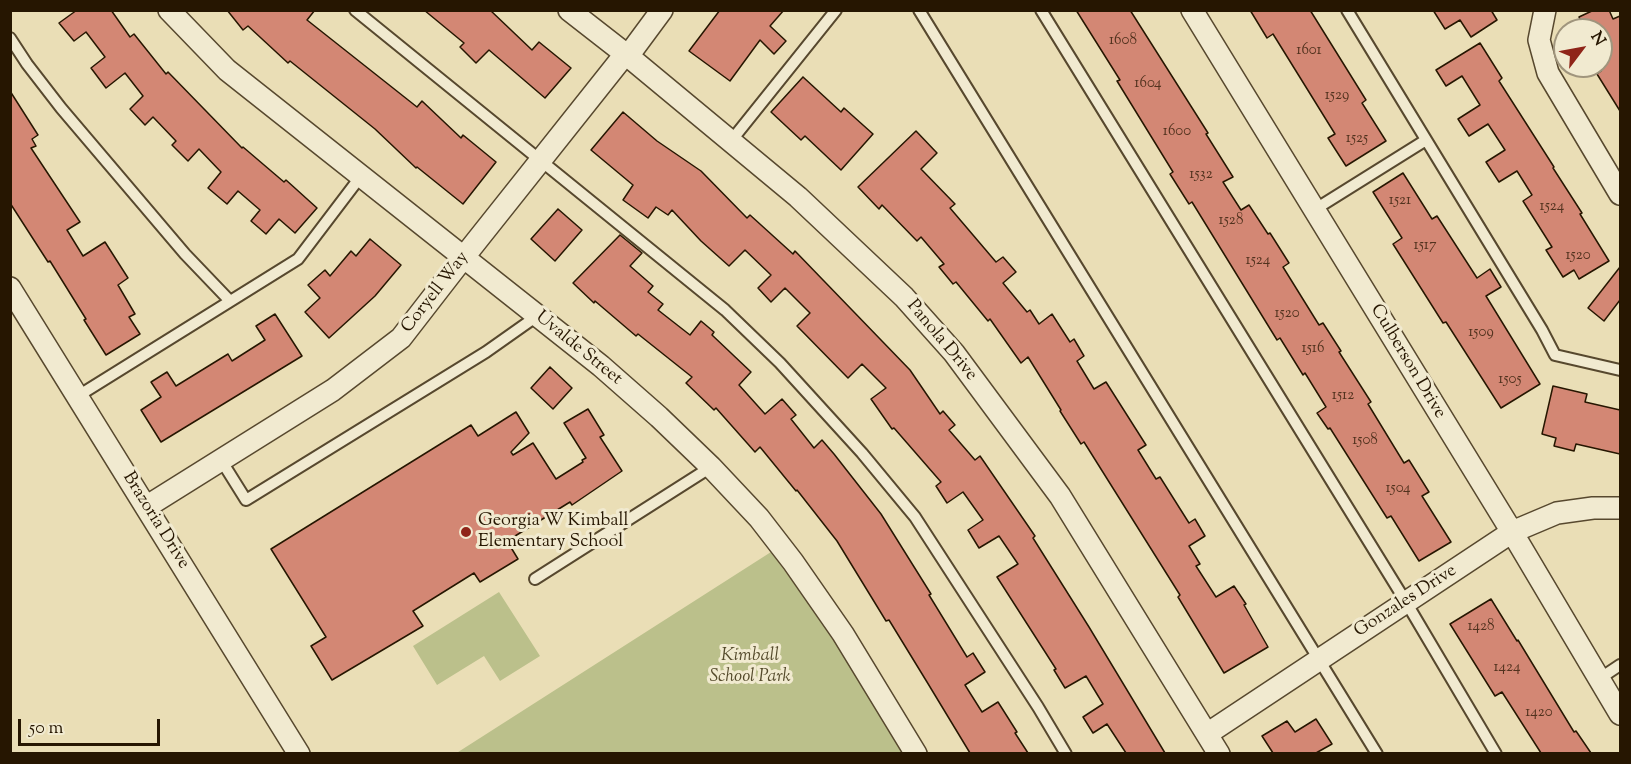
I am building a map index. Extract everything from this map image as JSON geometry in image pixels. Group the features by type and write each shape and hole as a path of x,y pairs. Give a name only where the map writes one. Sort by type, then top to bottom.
{"street":[{"name":"Uvalde Street","path":"169,10 227,70 602,366 711,467 759,518 793,562 843,634 916,753"},
{"name":"Panola Drive","path":"569,10 798,197 904,297 954,353 1060,496 1219,753"},
{"name":"Coryell Way","path":"146,507 333,390 401,338 622,58 628,56 662,10"},
{"name":"Culberson Drive","path":"1192,10 1512,532 1620,714"},
{"path":"1545,10 1539,40 1548,72 1620,194"},
{"name":"Brazoria Drive","path":"10,288 299,753"},
{"name":"Gonzales Drive","path":"1207,734 1512,532 1557,513 1593,508 1620,508"}],"lane":[{"path":"355,10 725,310 780,363 862,453 915,517 1066,753"},
{"path":"731,141 836,10"},
{"path":"919,10 1377,753"},
{"path":"1041,10 1406,602 1496,753"},
{"path":"1347,10 1542,330 1555,356 1620,370"},
{"path":"10,38 61,108 185,254 230,301"},
{"path":"1314,210 1426,140"},
{"path":"78,396 298,259 361,176"},
{"path":"221,460 246,500 486,352 537,316"},
{"path":"535,579 711,467"},
{"path":"1599,679 1620,665"}],"green space":[{"name":"Kimball School Park","path":"771,552 827,629 905,753 455,754"},
{"path":"499,592 540,656 500,681 484,656 437,685 413,646"}],"building":[{"path":"77,10 111,10 130,37 134,34 166,74 168,72 242,148 284,182 286,180 317,208 295,233 279,219 266,234 251,221 260,210 238,191 227,204 208,188 221,172 199,149 188,161 172,145 176,141 153,117 145,125 130,109 143,96 125,73 106,88 91,68 105,57 86,32 74,41 59,23"},
{"path":"227,10 315,10 307,20 417,107 422,101 461,138 463,135 496,162 463,204 416,168 375,129 290,61 288,63 248,26 243,30"},
{"path":"424,10 490,10 532,50 539,42 571,68 545,98 489,50 476,63 460,47 464,43"},
{"path":"720,10 784,10 770,26 786,41 774,54 760,40 730,81 689,51"},
{"path":"1076,10 1130,10 1208,133 1206,134 1233,177 1223,182 1241,210 1249,205 1289,263 1283,267 1319,325 1323,323 1341,351 1339,352 1371,402 1368,404 1404,463 1409,460 1429,492 1422,496 1451,542 1419,561 1391,516 1387,518 1330,428 1328,429 1317,413 1326,407 1280,338 1277,340 1192,202 1189,204 1170,174 1173,172"},
{"path":"1250,10 1310,10 1366,100 1362,103 1386,141 1346,166 1328,138 1335,134 1273,34 1267,38"},
{"path":"1433,10 1491,10 1497,20 1471,37 1460,20 1445,29"},
{"path":"1594,10 1609,10 1613,18 1579,18"},
{"path":"1620,16 1620,111 1599,78 1613,78 1613,19"},
{"path":"1480,43 1502,78 1499,81 1554,167 1609,261 1579,279 1574,270 1563,277 1546,250 1552,247 1523,201 1532,195 1517,171 1499,182 1486,162 1505,150 1488,124 1469,136 1458,119 1480,105 1462,76 1446,86 1436,70"},
{"path":"803,77 841,112 844,108 873,134 841,170 805,136 801,140 771,112"},
{"path":"10,91 38,135 32,139 36,146 31,148 80,222 67,230 83,256 105,242 128,278 118,285 135,314 129,317 140,334 106,355 50,261 48,262 10,203"},
{"path":"623,112 657,141 701,171 747,218 750,215 793,254 795,251 910,370 940,414 943,411 955,425 949,430 975,460 980,456 1035,536 1033,538 1165,753 1126,753 1107,724 1093,733 1083,717 1103,704 1086,676 1065,688 1054,670 1056,669 997,577 1018,564 999,536 979,548 968,530 983,520 963,492 947,503 936,486 941,482 894,428 892,429 871,399 886,388 862,364 848,378 797,326 810,313 785,288 771,302 758,288 771,275 745,250 729,266 672,210 668,215 656,207 648,218 623,200 633,185 591,150"},
{"path":"916,131 937,153 921,169 955,204 950,208 996,262 1003,257 1016,272 1003,283 1027,312 1030,310 1039,324 1052,314 1070,342 1074,339 1084,356 1077,361 1094,389 1106,382 1146,445 1138,450 1156,479 1160,477 1189,523 1195,519 1205,536 1189,546 1200,564 1196,566 1216,597 1234,586 1268,647 1224,673 1178,597 1180,595 1084,442 1081,444 1028,357 1021,363 990,319 988,321 956,282 953,284 939,267 944,264 921,237 917,241 882,205 879,209 858,187"},
{"path":"1403,173 1432,219 1437,216 1477,278 1490,269 1501,287 1486,296 1540,384 1501,408 1393,244 1402,238 1373,192"},
{"path":"558,209 582,230 555,261 531,239"},
{"path":"620,235 642,253 630,266 653,286 648,292 663,304 658,310 690,335 701,321 714,332 712,335 751,372 739,385 765,414 782,399 796,415 791,419 814,448 822,440 834,454 881,514 967,657 973,653 985,672 965,685 982,712 998,702 1028,753 970,753 889,620 886,621 837,541 797,490 760,447 755,452 716,408 714,410 686,383 692,377 638,334 636,336 595,301 594,303 573,283"},
{"path":"370,239 401,265 375,296 329,338 305,312 320,298 308,285 325,270 330,276 351,251 356,256"},
{"path":"1620,267 1620,300 1604,321 1588,308"},
{"path":"275,314 302,356 161,442 141,410 161,397 151,382 167,372 176,386 228,354 232,361 265,340 256,326"},
{"path":"550,367 572,388 553,409 531,388"},
{"path":"1553,386 1587,394 1585,402 1620,410 1620,454 1576,444 1574,451 1554,446 1556,438 1542,434"},
{"path":"588,409 604,435 600,437 622,471 572,505 570,502 507,541 518,559 480,582 474,573 413,611 423,626 332,680 311,646 326,637 271,549 471,425 478,436 516,412 529,433 511,452 513,455 533,443 556,479 586,458 564,423"},
{"path":"1491,599 1574,732 1576,731 1591,753 1541,753 1502,692 1495,696 1450,624"},
{"path":"1316,719 1332,744 1316,753 1273,753 1262,736 1287,721 1295,732"}],"place":[{"name":"Georgia W Kimball Elementary School","path":"466,532"}]}
